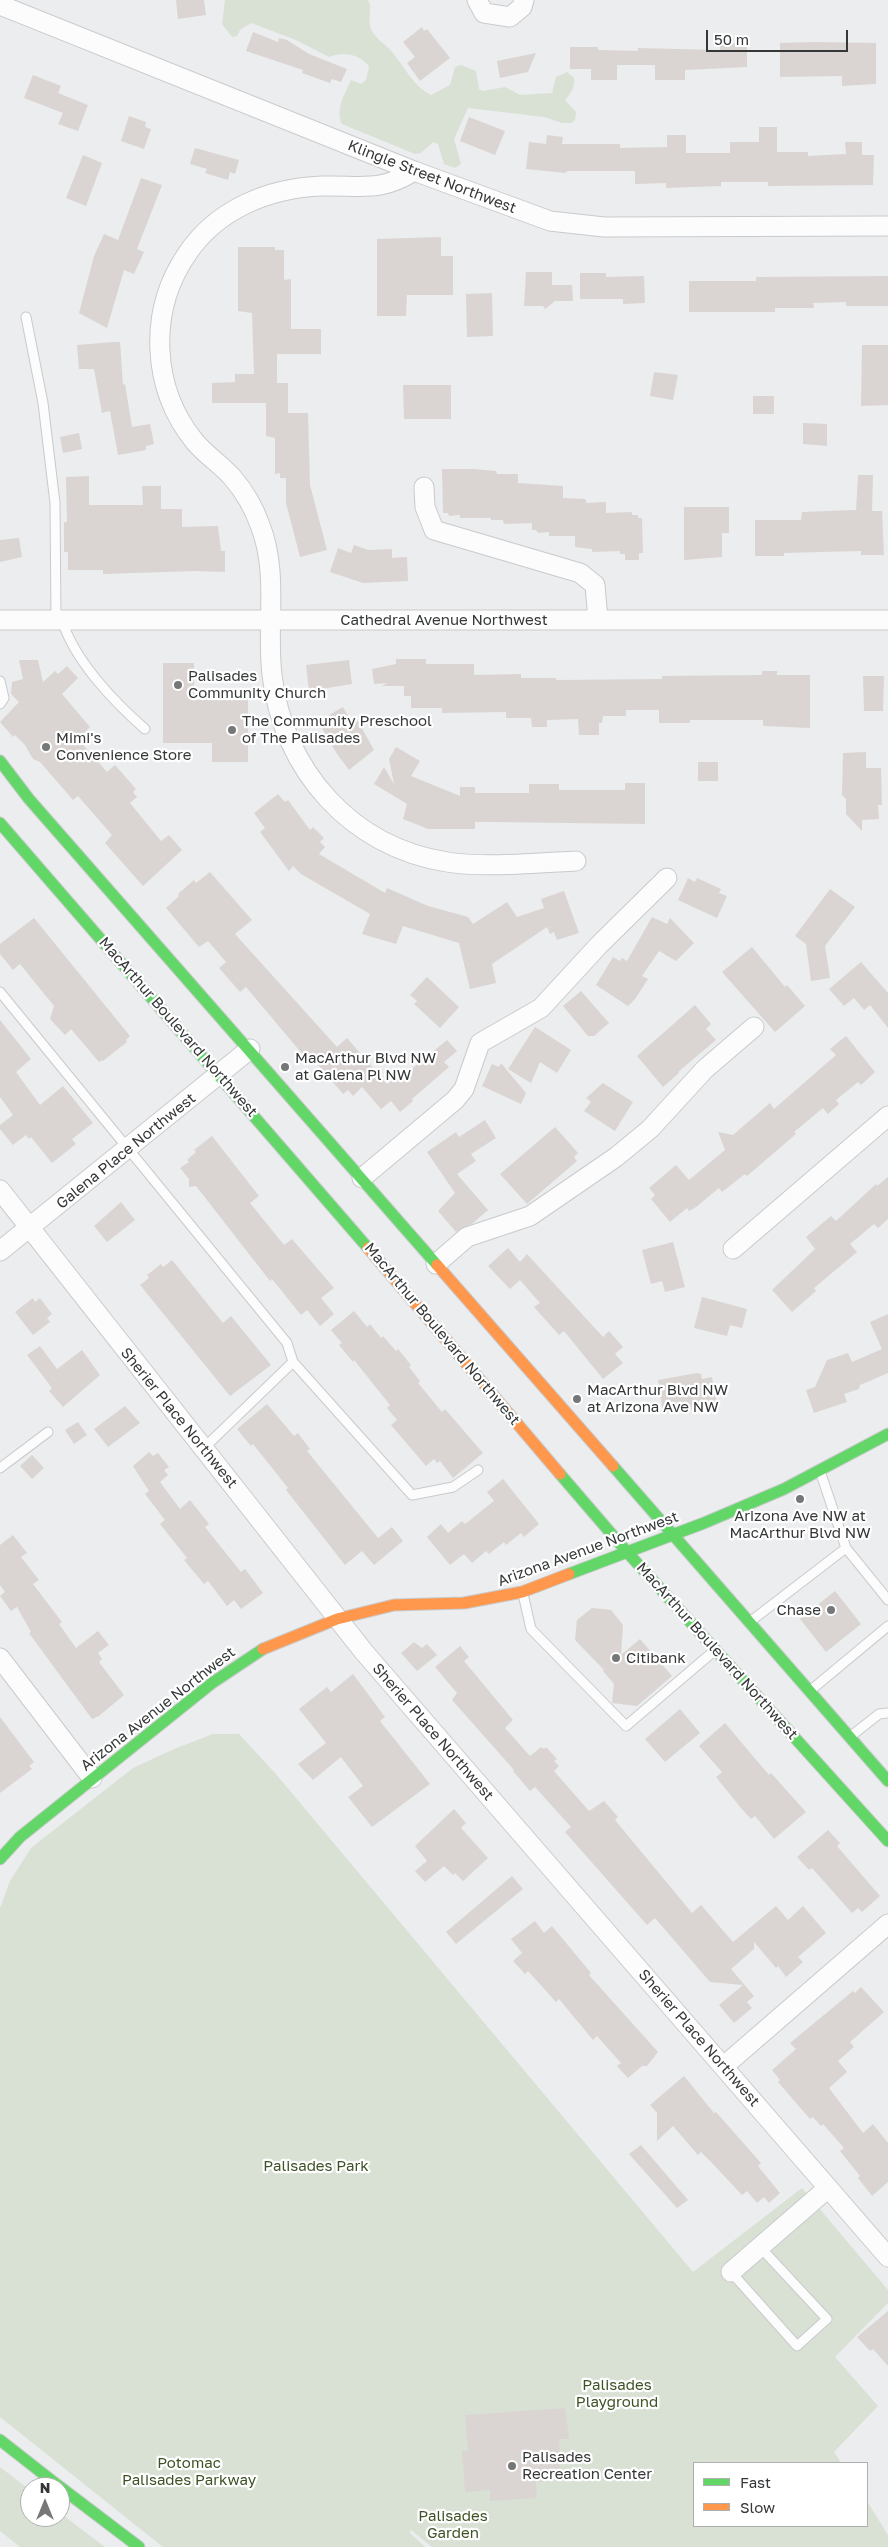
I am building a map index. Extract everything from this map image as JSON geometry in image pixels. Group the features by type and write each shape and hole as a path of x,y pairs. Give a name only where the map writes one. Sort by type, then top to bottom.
{"main road":[{"path":"0,761 29,799 250,1049 888,1781"},
{"name":"MacArthur Boulevard Northwest","path":"0,823 220,1074 627,1552 888,1840"},
{"name":"Arizona Avenue Northwest","path":"0,1859 11,1844 92,1778 242,1662 292,1635 337,1618 394,1605 464,1603 522,1592 722,1516 820,1471 888,1434"},
{"path":"0,2440 47,2477"},
{"path":"70,2495 139,2547"}],"street":[{"path":"477,0 484,13 510,17 522,7 524,0"},
{"name":"Klingle Street Northwest","path":"0,5 414,171 550,221 582,226 888,226"},
{"path":"414,171 394,183 380,186 307,187 274,193 250,201 222,217 198,240 179,266 166,296 159,341 161,368 168,394 186,430 203,450 231,476 256,515 269,559 272,679 276,705 286,738 315,784 333,804 356,824 376,837 404,850 450,863 576,861"},
{"path":"424,487 425,507 434,530 580,574 595,585 598,620"},
{"name":"Cathedral Avenue Northwest","path":"0,620 888,620"},
{"path":"362,1178 455,1100 464,1089 480,1043 541,1008 599,945 667,878"},
{"path":"436,1264 467,1237 514,1223 530,1216 616,1157 650,1129 705,1069 754,1027"},
{"name":"Galena Place Northwest","path":"0,1251 129,1149 250,1049"},
{"path":"733,1249 888,1116"},
{"name":"Sherier Place Northwest","path":"0,1190 28,1229 204,1448 364,1652 888,2257"},
{"path":"0,1658 92,1778"},
{"path":"724,2066 888,1924"},
{"path":"731,2272 828,2188"}],"lane":[{"path":"26,316 44,403 55,503 59,620 84,662 128,714 145,729"},
{"path":"0,680 4,698 0,704"},
{"path":"0,992 287,1343 293,1362 412,1495 453,1487 478,1470"},
{"path":"204,1448 293,1362"},
{"path":"0,1468 48,1432"},
{"path":"820,1471 846,1548 888,1600"},
{"path":"750,1622 846,1548"},
{"path":"522,1592 531,1629 626,1726 716,1649"},
{"path":"810,1691 888,1626"},
{"path":"849,1737 879,1714 888,1713"},
{"path":"731,2272 797,2346 827,2320 760,2248"}],"green space":[{"path":"225,0 368,0 370,6 370,26 373,34 392,52 424,91 431,95 450,85 455,67 461,65 476,71 479,89 483,91 505,87 520,95 552,93 556,77 567,72 574,78 574,85 565,100 576,112 575,120 571,123 562,123 544,117 468,108 454,139 461,164 455,168 444,164 438,144 433,142 421,153 415,154 342,124 340,107 344,96 351,80 361,84 366,80 369,66 365,62 356,56 345,54 329,57 296,40 251,23 240,30 237,36 232,37 222,24"},
{"name":"Palisades Park","path":"213,1734 239,1734 275,1773 693,2272 802,2188 888,2290 888,2303 835,2357 878,2406 834,2452 840,2462 693,2462 693,2527 868,2527 868,2503 888,2535 888,2547 432,2547 411,2530 410,2533 425,2547 163,2547 0,2417 0,1908 10,1881 31,1848 133,1768"},
{"path":"0,2467 20,2482 20,2527 70,2527 70,2521 105,2547 20,2547 0,2531"}],"building":[{"path":"176,0 204,0 206,15 178,19"},
{"path":"422,27 424,31 427,29 450,58 420,81 407,63 415,57 403,42"},
{"path":"253,32 278,42 279,38 287,40 309,54 347,69 341,82 332,79 330,83 302,73 303,70 246,51"},
{"path":"747,43 747,67 685,70 685,80 655,80 655,65 617,65 617,80 591,80 591,69 570,69 570,47 598,47 598,50 638,51 638,48 720,50 719,44"},
{"path":"780,43 876,43 876,84 842,86 842,76 780,77"},
{"path":"536,53 528,72 500,78 497,61"},
{"path":"33,75 61,86 58,93 88,105 78,131 58,124 63,113 24,98"},
{"path":"129,116 146,122 145,127 151,129 144,149 121,141"},
{"path":"469,117 505,131 495,155 460,141"},
{"path":"759,127 777,127 777,152 808,152 808,156 846,154 845,142 862,142 862,155 874,155 873,185 768,186 768,182 721,182 721,186 666,188 666,183 635,184 635,171 568,171 565,173 526,169 529,142 546,144 547,135 563,137 562,144 620,144 620,148 667,147 667,135 686,135 686,153 730,153 730,142 759,142"},
{"path":"195,148 239,160 235,174 230,172 228,180 205,173 207,169 190,164"},
{"path":"83,155 102,163 86,206 66,198"},
{"path":"141,178 162,185 137,249 144,252 134,274 124,270 107,328 79,313 94,256 104,234 118,240"},
{"path":"441,237 441,256 453,256 453,295 407,295 406,316 377,316 377,239"},
{"path":"238,247 275,247 275,250 284,250 284,280 291,279 291,329 321,329 321,354 277,354 277,383 288,383 288,413 308,413 310,485 327,550 300,557 286,503 286,478 280,478 280,473 275,474 275,438 266,436 266,403 212,403 212,383 235,382 235,374 254,374 252,313 238,311"},
{"path":"526,272 552,272 552,285 572,285 573,301 555,301 545,309 543,306 524,306"},
{"path":"580,273 606,273 606,277 644,276 645,303 623,304 623,299 580,299"},
{"path":"888,276 888,306 846,306 846,302 813,303 814,308 775,308 775,312 689,312 689,281 756,281 756,277"},
{"path":"492,293 493,336 467,337 466,294"},
{"path":"120,342 123,385 125,384 132,427 150,424 154,444 146,446 146,450 118,455 110,411 102,413 94,369 79,369 77,345"},
{"path":"862,345 888,345 888,405 861,406"},
{"path":"654,372 678,375 673,400 650,396"},
{"path":"403,385 451,385 451,419 404,419"},
{"path":"753,396 774,396 774,414 753,414"},
{"path":"803,423 827,424 827,446 803,444"},
{"path":"79,433 82,449 63,453 60,437"},
{"path":"442,469 474,469 496,471 497,474 518,474 518,483 563,486 563,498 585,499 587,503 606,502 606,513 632,512 632,515 638,515 638,518 642,518 643,553 639,553 639,560 625,560 625,554 620,554 620,551 592,552 592,549 575,547 575,536 549,536 549,532 538,533 536,530 532,530 532,523 504,524 503,520 491,520 491,518 460,518 460,515 449,516 448,513 443,513"},
{"path":"858,475 873,475 872,511 882,511 884,555 861,555 861,551 784,553 784,556 755,556 755,520 801,520 802,512 856,510"},
{"path":"89,476 89,505 143,505 142,486 161,486 161,509 182,509 182,527 218,526 221,551 225,551 225,572 103,574 103,570 68,570 68,552 64,552 64,522 67,522 66,477"},
{"path":"684,507 729,507 729,533 722,533 722,557 684,560"},
{"path":"19,538 22,557 0,562 0,540"},
{"path":"354,545 368,550 392,549 392,558 407,557 408,581 363,583 330,572 338,548 351,553"},
{"path":"396,659 426,659 426,664 474,664 474,675 521,674 521,678 556,678 556,680 662,679 662,676 762,675 762,671 777,671 777,675 810,675 810,728 763,726 763,720 690,720 690,723 659,723 659,710 626,710 626,716 603,716 602,723 599,723 599,735 579,735 578,719 547,720 547,727 532,727 531,718 506,718 506,712 442,713 442,708 411,708 411,696 404,696 404,686 382,686 387,683 374,684 372,669 396,664"},
{"path":"19,660 38,660 43,682 55,671 58,674 67,666 78,678 62,694 90,727 78,739 107,772 115,765 136,789 133,792 137,797 130,803 161,841 169,835 182,850 143,886 105,843 112,835 78,796 73,800 40,762 33,759 25,745 15,735 13,737 0,722 19,702 11,694 12,682 23,679"},
{"path":"349,660 352,684 309,691 306,665"},
{"path":"163,663 194,663 194,700 248,700 248,762 212,762 212,743 163,743"},
{"path":"863,676 884,676 883,711 864,711"},
{"path":"343,707 351,721 358,721 374,750 349,770 337,754 319,723"},
{"path":"396,747 420,761 411,776 460,796 460,787 475,787 475,793 529,793 529,784 559,784 559,790 625,790 625,783 645,783 645,824 475,822 475,829 428,829 403,819 407,804 374,784 384,767 394,784 389,759"},
{"path":"866,752 866,768 881,768 882,805 878,805 879,819 862,820 862,831 846,814 846,799 842,795 843,753"},
{"path":"698,762 718,762 718,781 698,781"},
{"path":"278,794 285,802 288,800 310,830 313,827 324,838 320,842 325,847 319,854 385,893 387,888 428,906 468,917 473,924 507,902 517,917 544,908 541,899 564,891 579,933 557,940 554,932 550,934 547,927 492,964 496,983 470,989 459,943 403,926 396,944 362,934 370,914 301,874 293,866 289,871 260,832 265,828 254,813"},
{"path":"210,872 252,920 235,934 337,1047 347,1038 387,1084 394,1079 396,1082 447,1040 457,1051 444,1062 449,1067 400,1112 391,1101 381,1109 362,1087 353,1096 348,1090 343,1094 308,1053 304,1056 246,987 240,992 219,968 226,962 208,941 199,947 166,908 194,880 196,883"},
{"path":"688,878 695,882 697,878 721,889 719,893 727,896 717,918 678,900"},
{"path":"830,889 855,907 825,946 830,978 811,981 806,944 795,936"},
{"path":"652,917 667,924 670,918 694,943 676,961 659,951 642,976 648,979 628,1006 596,985 613,957 620,961 622,958 627,961"},
{"path":"34,918 130,1036 126,1040 127,1042 103,1061 99,1062 71,1029 65,1035 50,1019 54,1006 20,964 13,970 0,954 0,944"},
{"path":"752,947 785,987 787,985 805,1006 775,1032 722,972"},
{"path":"861,962 888,993 888,1028 870,1005 864,1010 854,998 844,1006 829,989"},
{"path":"427,977 459,1007 440,1028 414,1004 417,1001 410,995"},
{"path":"581,991 609,1023 594,1036 588,1036 563,1006"},
{"path":"695,1005 711,1024 706,1029 716,1040 663,1087 637,1056"},
{"path":"0,1020 31,1059 16,1072 40,1105 63,1086 93,1123 72,1139 76,1144 52,1163 31,1137 29,1139 26,1135 13,1145 0,1129 0,1125 13,1115 0,1097"},
{"path":"535,1027 571,1050 557,1073 540,1062 531,1083 508,1069"},
{"path":"846,1036 875,1072 861,1085 858,1082 836,1100 839,1104 828,1114 823,1108 747,1176 745,1174 722,1192 719,1188 696,1207 689,1211 687,1208 670,1222 651,1199 655,1195 649,1188 676,1165 689,1180 725,1150 718,1132 733,1135 770,1103 774,1109 836,1055 830,1049"},
{"path":"501,1063 526,1093 521,1104 482,1086 492,1064 499,1067"},
{"path":"603,1083 633,1102 615,1131 584,1111 591,1102 586,1098"},
{"path":"485,1120 496,1138 471,1154 476,1161 457,1174 488,1210 473,1223 456,1232 438,1211 455,1193 427,1152 456,1132 459,1137"},
{"path":"555,1127 578,1153 574,1157 577,1161 527,1204 500,1174"},
{"path":"212,1136 259,1196 250,1203 284,1245 292,1239 334,1288 321,1298 334,1314 320,1326 307,1310 301,1315 272,1279 270,1281 196,1186 189,1187 189,1179 180,1168 189,1162 187,1160 196,1152 194,1150"},
{"path":"888,1177 888,1219 878,1228 874,1224 850,1244 857,1252 814,1288 816,1291 792,1312 772,1290 815,1249 806,1237 831,1216 836,1221 876,1184 877,1186"},
{"path":"121,1202 135,1220 107,1242 94,1226"},
{"path":"673,1242 685,1287 665,1292 662,1281 651,1284 642,1250"},
{"path":"508,1248 520,1262 527,1254 603,1337 609,1331 623,1347 615,1354 623,1363 603,1379 564,1331 559,1335 534,1307 540,1303 520,1280 510,1289 488,1266"},
{"path":"172,1260 223,1323 231,1316 271,1365 230,1396 140,1285 149,1278 147,1275 161,1264 163,1267"},
{"path":"702,1297 747,1309 742,1328 730,1325 727,1336 694,1328"},
{"path":"33,1298 35,1302 40,1298 52,1314 47,1318 50,1322 33,1335 15,1312"},
{"path":"354,1311 367,1327 370,1324 381,1338 383,1336 396,1351 398,1349 411,1365 409,1367 420,1381 418,1383 442,1412 445,1409 483,1453 453,1478 440,1461 437,1463 434,1459 426,1466 391,1425 397,1420 387,1408 390,1405 354,1360 353,1362 339,1345 342,1343 331,1330"},
{"path":"888,1314 888,1373 860,1385 859,1389 844,1394 847,1402 814,1413 806,1390 815,1387 827,1360 848,1353 852,1362 882,1349 870,1322"},
{"path":"40,1346 57,1369 82,1350 100,1375 63,1407 49,1391 52,1388 27,1355"},
{"path":"697,1373 701,1374 702,1379 712,1377 717,1406 663,1413 658,1380"},
{"path":"267,1404 294,1436 298,1433 310,1449 307,1451 378,1538 392,1527 403,1541 374,1565 362,1551 345,1565 286,1490 288,1488 253,1444 251,1446 237,1429"},
{"path":"125,1406 140,1423 108,1447 94,1429"},
{"path":"78,1422 87,1435 74,1444 65,1430"},
{"path":"149,1452 153,1456 158,1453 169,1467 164,1470 168,1475 160,1482 180,1509 190,1500 209,1524 205,1527 241,1572 245,1569 263,1593 241,1609 234,1600 227,1606 208,1581 204,1584 184,1560 187,1558 160,1524 165,1520 145,1494 149,1491 133,1466"},
{"path":"32,1455 44,1468 32,1479 20,1466"},
{"path":"503,1479 539,1524 524,1537 521,1533 506,1545 504,1542 489,1554 486,1551 472,1563 464,1554 450,1565 427,1537 441,1524 448,1533 462,1521 465,1524 494,1501 487,1492"},
{"path":"13,1535 27,1553 21,1557 39,1580 33,1584 62,1622 59,1624 76,1648 98,1631 109,1645 98,1653 102,1659 99,1662 124,1695 99,1716 92,1719 29,1633 31,1632 17,1607 11,1611 0,1596 5,1592 0,1585 0,1545"},
{"name":"Chase","path":"835,1591 861,1624 826,1652 800,1619"},
{"path":"592,1608 611,1610 623,1625 621,1655 640,1639 672,1676 637,1706 612,1703 614,1684 604,1670 575,1640 577,1620"},
{"path":"414,1642 422,1648 427,1644 437,1655 417,1671 401,1653"},
{"path":"460,1646 469,1657 464,1661 513,1720 505,1728 530,1756 541,1747 544,1749 546,1747 557,1759 554,1761 559,1766 554,1771 589,1811 604,1801 618,1817 615,1820 692,1913 701,1905 733,1942 776,1906 788,1920 803,1906 826,1933 798,1957 803,1962 786,1977 778,1966 776,1968 754,1942 754,1949 731,1969 754,1996 747,2002 752,2008 734,2023 719,2005 743,1985 710,1982 655,1918 647,1925 565,1832 571,1827 535,1787 530,1791 514,1770 452,1700 457,1693 435,1667"},
{"path":"353,1674 385,1717 380,1721 430,1784 372,1827 348,1797 363,1786 341,1757 313,1780 298,1764 326,1743 299,1709 327,1687 331,1692"},
{"path":"680,1709 700,1733 665,1762 645,1739"},
{"path":"0,1717 34,1762 29,1766 32,1769 0,1793"},
{"path":"725,1723 769,1775 771,1773 806,1812 774,1839 755,1816 751,1819 716,1777 722,1772 699,1746"},
{"path":"454,1809 466,1823 461,1828 488,1858 463,1881 444,1866 425,1882 415,1871 427,1861 415,1846"},
{"path":"828,1830 840,1843 837,1846 880,1896 862,1912 858,1908 852,1913 812,1868 809,1870 797,1857"},
{"path":"512,1876 523,1889 456,1944 446,1932"},
{"path":"535,1921 544,1933 552,1926 591,1973 589,1975 658,2052 647,2066 642,2066 628,2078 617,2066 621,2063 597,2036 593,2040 559,1999 556,2002 528,1971 525,1974 513,1961 522,1953 511,1939"},
{"path":"861,1987 884,2012 850,2042 854,2047 838,2061 847,2072 829,2088 863,2133 873,2124 888,2143 888,2182 872,2196 858,2178 860,2176 840,2151 844,2148 823,2124 821,2126 813,2117 810,2119 778,2082 780,2080 772,2070 796,2049 790,2043 853,1991 855,1993"},
{"path":"684,2076 714,2113 716,2112 761,2163 758,2166 780,2193 769,2203 764,2197 757,2203 747,2191 742,2195 701,2152 698,2155 673,2126 657,2141 657,2113 650,2105"},
{"path":"641,2145 688,2200 677,2208 629,2154"},
{"path":"888,2311 888,2366 873,2349 870,2351 857,2337"},
{"name":"Palisades Recreation Center","path":"565,2408 569,2439 559,2439 561,2480 536,2482 537,2498 490,2501 490,2490 465,2492 462,2451 468,2451 465,2415"}],"traffic: fast":[{"path":"0,761 29,799 437,1265"},
{"path":"0,823 368,1248"},
{"path":"569,1574 704,1523 784,1489 888,1434"},
{"path":"613,1466 888,1781"},
{"path":"560,1474 627,1552 888,1841"},
{"path":"0,1859 20,1837 212,1683 263,1649"},
{"path":"0,2440 47,2477"},
{"path":"70,2495 139,2547"}],"traffic: slow":[{"path":"368,1248 560,1474"},
{"path":"437,1265 613,1466"},
{"path":"263,1649 337,1619 394,1605 464,1603 522,1592 569,1574"}],"place":[{"name":"Palisades Community Church","path":"178,685"},
{"name":"The Community Preschool of The Palisades","path":"232,730"},
{"name":"Mimi's Convenience Store","path":"46,747"},
{"name":"MacArthur Blvd NW at Galena Pl NW","path":"285,1067"},
{"name":"MacArthur Blvd NW at Arizona Ave NW","path":"577,1399"},
{"name":"Arizona Ave NW at MacArthur Blvd NW","path":"800,1499"},
{"name":"Chase","path":"831,1610"},
{"name":"Citibank","path":"616,1658"},
{"name":"Palisades Recreation Center","path":"512,2466"}],"park label":[{"name":"Palisades Playground","path":"617,2394"},
{"name":"Potomac Palisades Parkway","path":"189,2472"},
{"name":"Palisades Garden","path":"453,2524"}]}
